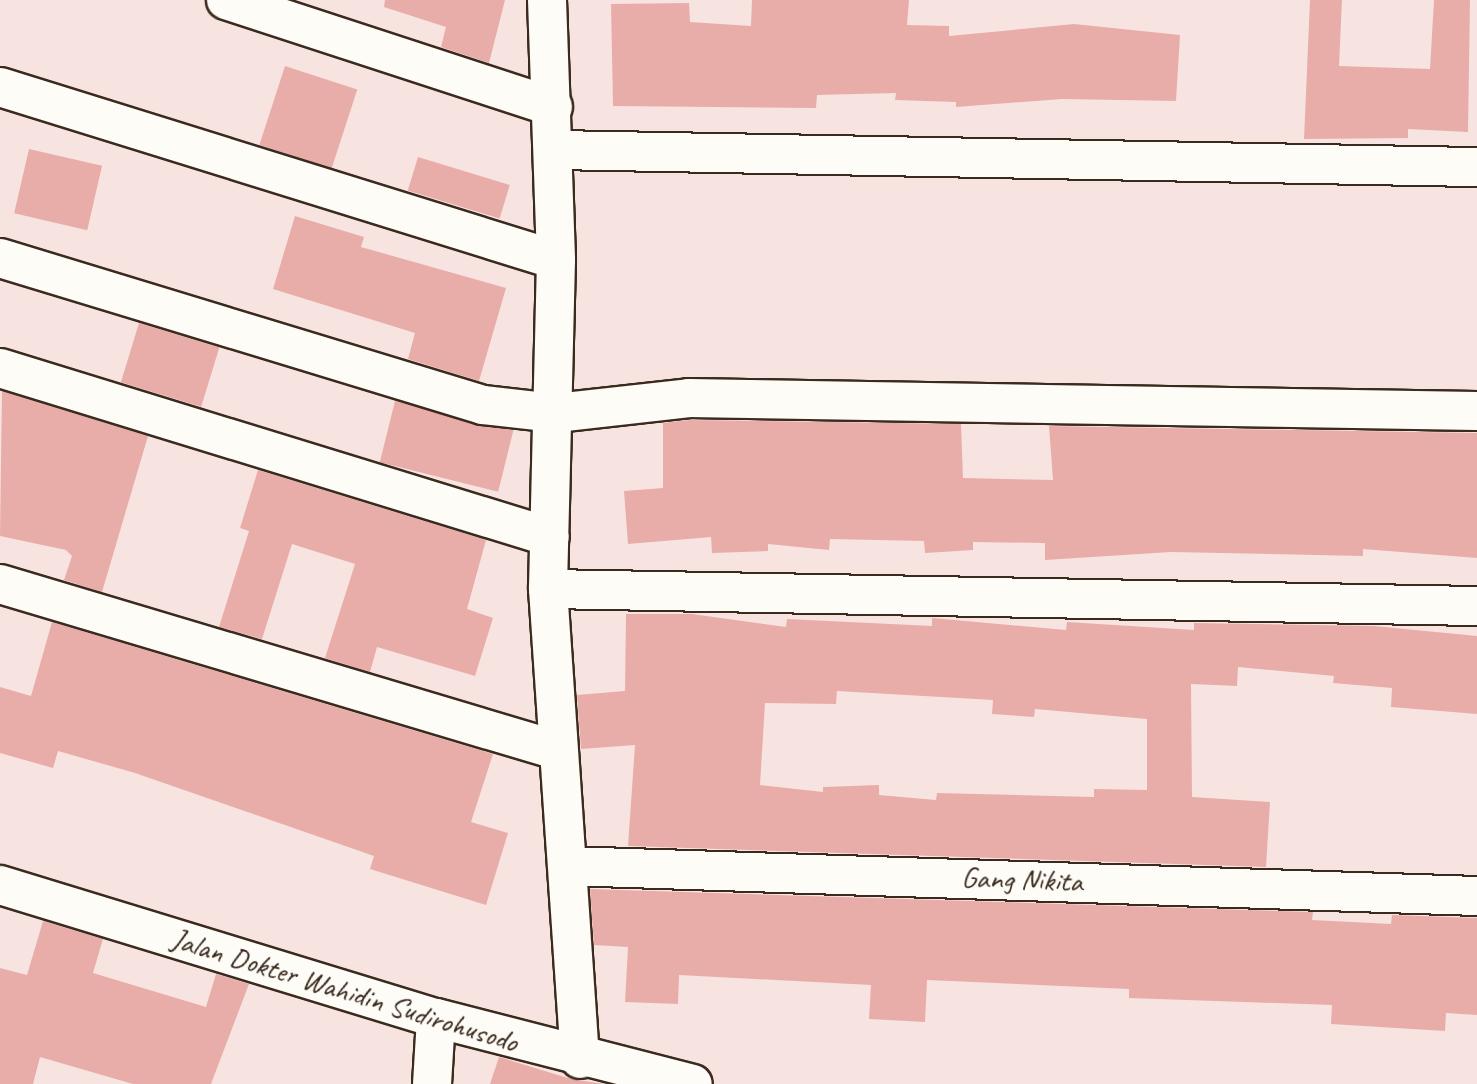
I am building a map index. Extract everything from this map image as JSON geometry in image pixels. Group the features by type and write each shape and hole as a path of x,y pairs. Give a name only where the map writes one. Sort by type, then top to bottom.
{"street":[{"path":"226,0 553,107"},
{"path":"547,0 555,150 556,260 556,413 548,589 556,750 568,866 580,1059"},
{"path":"0,87 556,260"},
{"path":"555,150 1477,167"},
{"path":"0,258 482,405 556,413 689,398 1477,411"},
{"path":"0,368 550,537"},
{"path":"0,584 556,750"},
{"path":"548,589 1477,606"},
{"name":"Gang Nikita","path":"568,866 1477,896"},
{"name":"Jalan Dokter Wahidin Sudirohusodo","path":"0,885 436,1018 580,1059 693,1084"},
{"path":"432,1084 436,1018"}],"building":[{"path":"385,0 505,0 489,63 441,47 446,27 384,7"},
{"path":"752,0 909,0 907,25 949,26 949,36 1074,24 1180,35 1176,101 1062,99 956,107 956,102 895,100 896,93 817,95 816,108 613,106 611,4 689,3 690,22 751,26"},
{"path":"1310,0 1342,0 1339,66 1430,69 1434,0 1470,0 1468,132 1408,129 1408,138 1304,139"},
{"path":"285,66 357,89 332,168 259,145"},
{"path":"29,149 102,166 87,230 14,213"},
{"path":"418,157 510,185 500,219 408,190"},
{"path":"295,216 364,237 361,247 506,288 479,381 408,359 415,333 273,289"},
{"path":"139,323 219,348 201,407 121,382"},
{"path":"2,391 148,436 102,592 64,580 72,556 66,550 0,536"},
{"path":"395,401 513,431 498,492 380,462"},
{"path":"690,420 961,424 963,478 1053,480 1049,426 1477,433 1477,558 1363,549 1363,556 1171,552 1045,560 1045,543 973,542 973,550 925,553 924,541 830,539 829,550 768,544 768,551 712,553 711,537 628,544 624,491 663,488 663,423"},
{"path":"258,470 486,540 467,609 493,618 475,676 377,647 370,672 325,658 355,564 292,544 262,639 219,627 249,531 240,528"},
{"path":"626,614 692,614 786,627 787,619 932,626 932,618 1066,630 1067,622 1194,630 1194,623 1374,626 1477,636 1477,714 1391,707 1392,688 1333,683 1334,676 1238,667 1237,686 1191,684 1192,797 1270,802 1266,867 628,846 635,745 581,749 577,695 625,691","holes":["837,691 993,700 992,714 1034,717 1035,709 1147,719 1147,790 1094,789 1094,797 937,793 936,800 879,795 879,785 823,787 823,792 760,785 765,703 836,704"]},
{"path":"52,622 493,754 471,822 508,833 486,905 370,869 374,856 135,773 58,751 53,768 0,753 0,687 31,696"},
{"path":"590,889 1313,912 1312,920 1391,924 1392,915 1477,918 1477,1015 1446,1013 1445,1031 1331,1024 1332,1005 1129,998 1129,989 927,980 925,1022 869,1019 871,985 679,975 678,1004 625,1002 628,947 594,945"},
{"path":"43,921 103,939 93,973 206,1007 216,974 249,984 211,1084 133,1084 40,1057 33,1084 0,1084 0,968 27,975"},
{"path":"499,1057 571,1079 605,1084 490,1084"}]}
